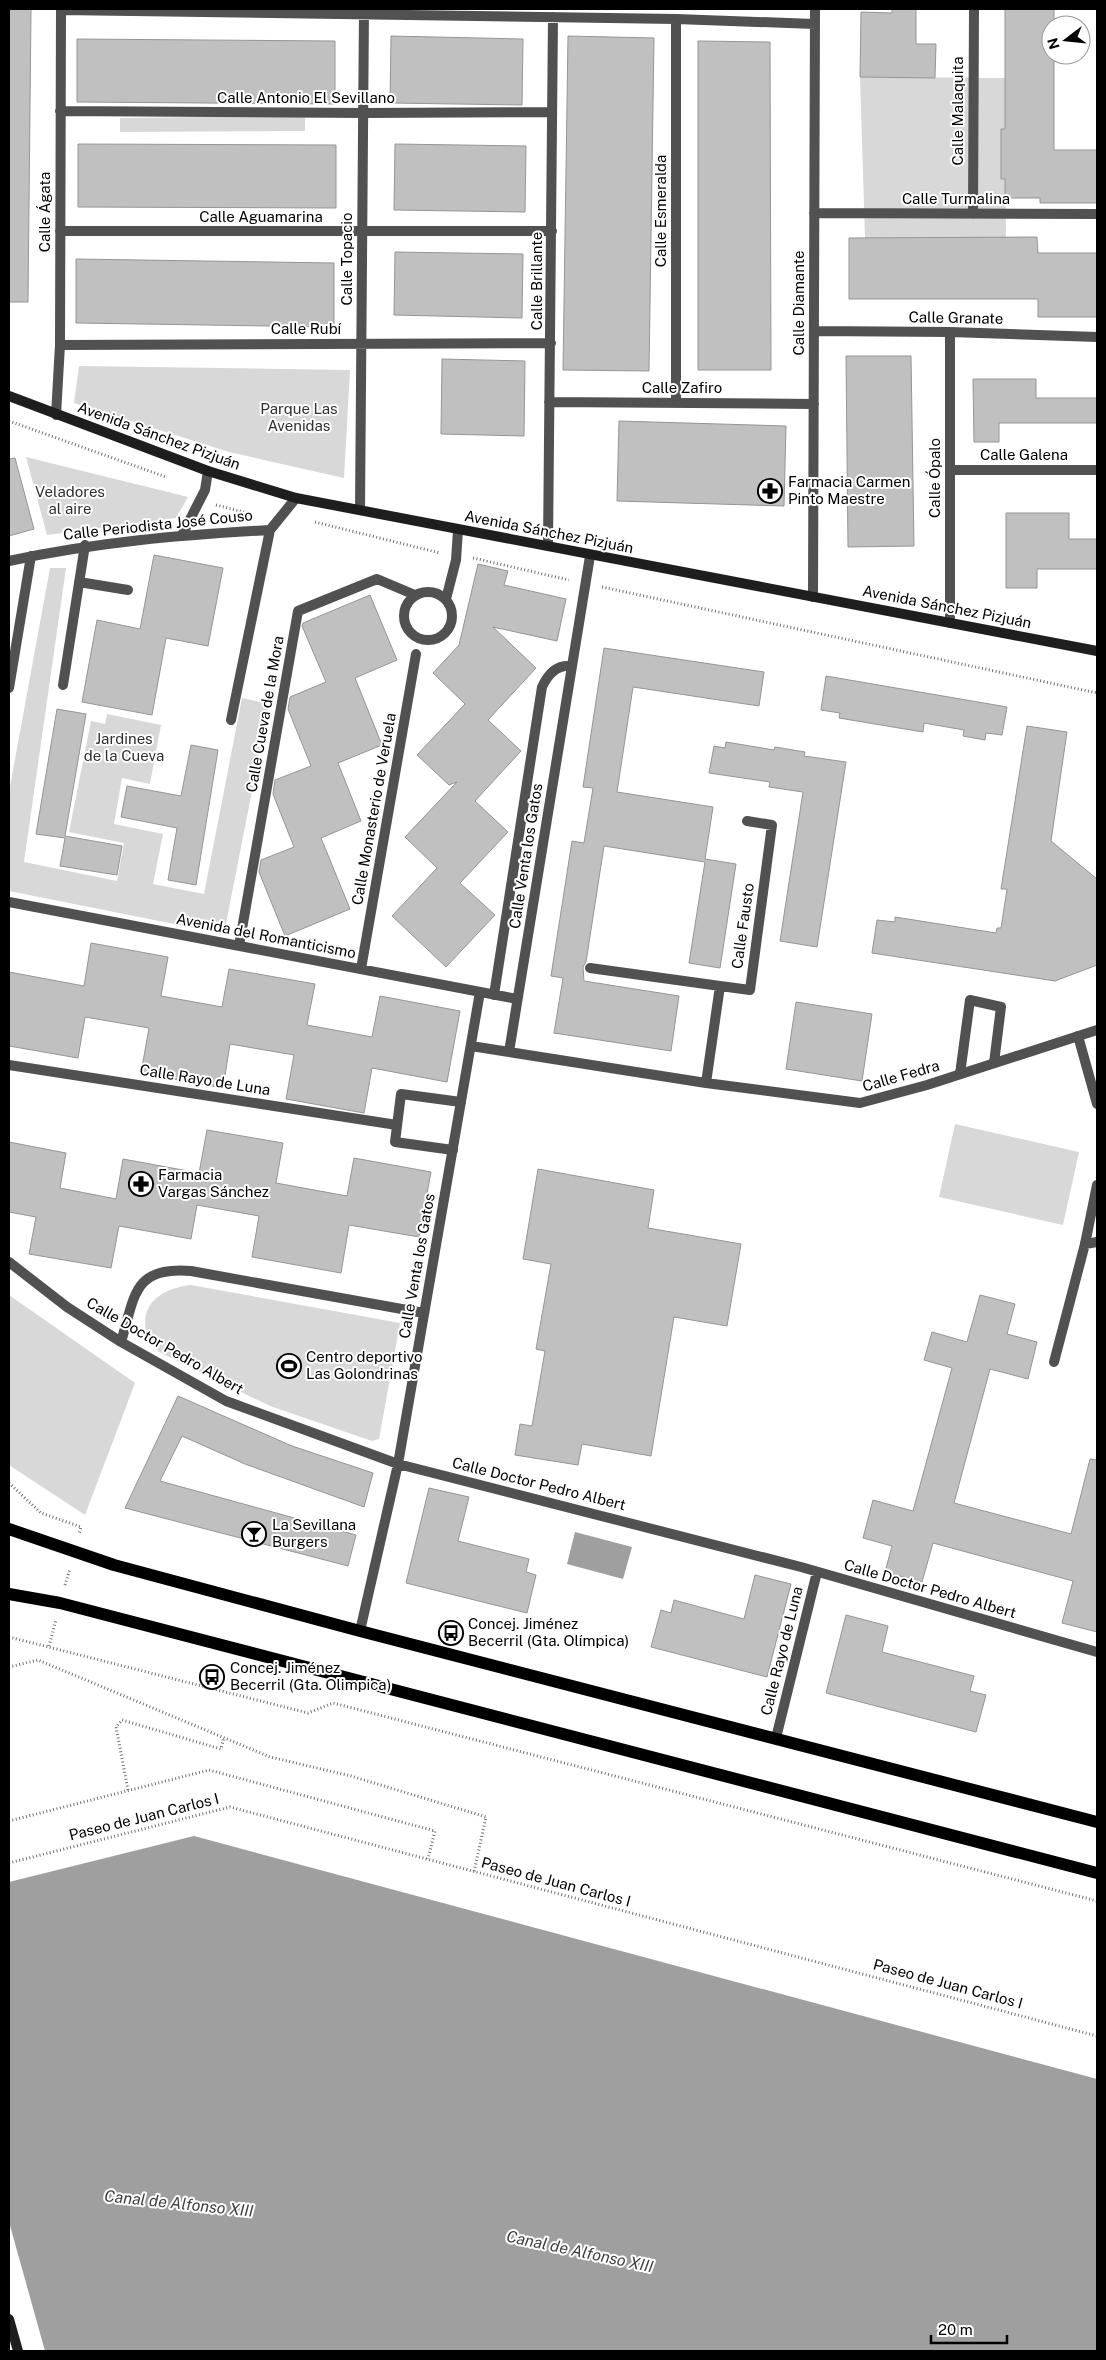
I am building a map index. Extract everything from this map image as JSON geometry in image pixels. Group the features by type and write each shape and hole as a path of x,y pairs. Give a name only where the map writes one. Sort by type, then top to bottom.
{"main road":[{"path":"9,1528 114,1565 360,1631 1097,1822"},
{"path":"9,1594 89,1610 1097,1873"}],"street":[{"path":"61,9 364,12 815,24"},
{"name":"Calle Ágata","path":"56,414 60,345 61,9"},
{"name":"Calle Diamante","path":"813,597 815,9"},
{"name":"Calle Malaquita","path":"973,214 974,9"},
{"name":"Calle Topacio","path":"360,510 364,12"},
{"name":"Calle Brillante","path":"548,546 553,17"},
{"name":"Calle Esmeralda","path":"676,19 676,403"},
{"name":"Calle Antonio El Sevillano","path":"60,111 552,112"},
{"name":"Calle Turmalina","path":"814,213 1097,214"},
{"name":"Calle Aguamarina","path":"60,231 552,231"},
{"name":"Calle Granate","path":"814,331 950,332 1097,337"},
{"name":"Calle Ópalo","path":"950,332 950,623"},
{"name":"Calle Rubí","path":"60,345 551,342"},
{"name":"Avenida Sánchez Pizjuán","path":"9,396 208,471 296,498 548,546 590,556 1097,651"},
{"name":"Calle Zafiro","path":"549,402 814,404"},
{"name":"Calle Galena","path":"950,470 1097,470"},
{"path":"182,535 205,490 208,471"},
{"name":"Calle Periodista José Couso","path":"9,560 85,546 182,535 270,530 296,498"},
{"name":"Calle Cueva de la Mora","path":"231,720 270,530"},
{"path":"446,599 456,560 458,530"},
{"path":"63,685 85,546"},
{"path":"9,688 31,556"},
{"name":"Calle Venta los Gatos","path":"509,1052 590,556"},
{"name":"Calle Cueva de la Mora","path":"239,946 298,611 377,579 415,595"},
{"path":"79,582 128,590"},
{"path":"431,591 446,599 453,614 448,630 443,636 427,640 412,634 404,622 405,606 415,595 431,591"},
{"name":"Calle Monasterio de Veruela","path":"361,969 416,654"},
{"name":"Calle Venta los Gatos","path":"494,995 542,687 546,678 553,671 565,665 572,666"},
{"name":"Calle Fausto","path":"706,1083 720,986 750,990 772,825 747,821"},
{"name":"Avenida del Romanticismo","path":"9,902 517,999"},
{"path":"590,968 720,986"},
{"name":"Calle Venta los Gatos","path":"360,1631 398,1464 480,992"},
{"path":"960,1074 970,1000 1001,1007 994,1063"},
{"name":"Calle Fedra","path":"706,1083 860,1103 960,1074 1097,1030"},
{"path":"1078,1036 1097,1104"},
{"path":"471,1046 706,1083"},
{"name":"Calle Rayo de Luna","path":"9,1065 397,1125"},
{"path":"453,1150 395,1142 401,1094 461,1102"},
{"path":"1054,1362 1085,1244 1097,1186"},
{"path":"1085,1244 1097,1242"},
{"name":"Calle Doctor Pedro Albert","path":"9,1262 67,1307 121,1342 226,1401 398,1464 817,1572 1097,1652"},
{"path":"121,1342 140,1285 148,1277 170,1269 191,1271 424,1313"},
{"name":"Calle Rayo de Luna","path":"776,1738 817,1572"},
{"path":"9,2319 18,2351"}],"path":[{"path":"9,421 171,479"},
{"path":"211,503 251,514"},
{"path":"310,521 448,554"},
{"path":"470,557 573,583"},
{"path":"594,586 1097,693"},
{"path":"9,1483 40,1513 81,1527"},
{"path":"9,1637 308,1713 333,1702 1097,1901"},
{"path":"9,1667 38,1660 270,1756 351,1776 486,1817 474,1872"},
{"path":"128,1790 116,1727 122,1720 221,1750 224,1737"},
{"path":"9,1821 209,1770 435,1831 428,1859"},
{"name":"Paseo de Juan Carlos I","path":"9,1863 230,1807 1097,2036"}],"green space":[{"path":"860,77 1005,78 1006,238 865,238"},
{"path":"305,116 305,131 120,132 120,118"},
{"name":"Parque Las Avenidas","path":"79,366 350,370 344,478 229,452 74,403"},
{"name":"Veladores al aire","path":"26,457 188,497 176,518 47,535"},
{"name":"Jardines de la Cueva","path":"50,568 66,568 24,862 117,881 124,843 69,832 91,721 105,724 107,714 161,725 150,784 122,778 114,824 163,834 153,884 204,894 242,698 269,704 224,934 9,891 9,792"},
{"path":"955,1124 1079,1152 1063,1225 939,1197"},
{"name":"Centro deportivo Las Golondrinas","path":"191,1285 400,1323 379,1439 372,1441 270,1406 159,1352 147,1336 145,1324 150,1306 162,1294"},
{"path":"9,1295 135,1383 85,1515 9,1465"}],"water":[{"path":"575,1532 632,1547 623,1579 567,1564"},
{"name":"Canal de Alfonso XIII","path":"194,1836 1097,2079 1097,2351 9,2351 9,1882"}],"pier":[{"path":"9,2222 45,2351 9,2351"}],"building":[{"path":"9,9 31,9 28,302 9,302"},
{"path":"892,9 916,9 916,44 936,44 935,78 860,77 861,12 892,13"},
{"path":"1005,9 1054,9 1054,15 1041,15 1041,65 1054,65 1054,150 1097,150 1097,203 1040,203 1040,198 1005,198 1005,179 1001,179 1001,129 1005,129"},
{"path":"391,36 523,39 522,105 390,103"},
{"path":"568,36 654,38 649,371 563,370"},
{"path":"77,39 335,41 335,104 77,102"},
{"path":"698,41 770,42 771,370 698,370"},
{"path":"78,144 336,145 336,208 78,207"},
{"path":"395,144 526,146 525,212 394,210"},
{"path":"1037,237 1038,253 1097,253 1097,317 1038,317 1038,299 849,299 849,238"},
{"path":"395,252 523,254 522,318 394,315"},
{"path":"76,259 334,263 334,327 76,323"},
{"path":"846,356 911,356 914,546 848,547"},
{"path":"442,359 525,361 524,436 441,434"},
{"path":"973,379 1036,379 1036,398 1097,398 1097,423 999,423 999,442 974,442"},
{"path":"619,421 786,426 784,506 617,501"},
{"path":"15,458 34,529 9,536 9,459"},
{"path":"1006,513 1069,513 1069,539 1097,539 1097,569 1037,569 1037,588 1006,588"},
{"path":"154,555 223,568 208,646 166,638 152,715 82,702 97,620 140,629"},
{"path":"478,564 508,571 504,585 566,599 557,641 493,627 536,668 488,720 521,751 475,801 508,832 460,883 495,915 446,967 392,916 437,868 405,837 457,782 449,785 417,755 465,704 433,673 459,645"},
{"path":"370,595 397,660 355,678 382,745 338,763 361,821 321,838 350,909 285,936 259,872 261,860 294,847 273,794 275,780 311,766 288,709 290,697 326,682 302,626 303,623"},
{"path":"604,648 764,672 759,706 633,687 617,792 713,807 705,859 736,864 720,968 689,963 705,862 604,846 586,962 583,967 584,981 679,996 671,1051 554,1033 563,978 551,976 572,841 584,843 593,788 583,787"},
{"path":"826,676 1007,707 1002,735 986,733 985,740 963,736 964,730 924,723 923,732 839,718 840,713 821,710"},
{"path":"57,709 86,714 65,836 122,846 117,875 60,866 65,838 36,834"},
{"path":"1027,726 1067,732 1051,841 1097,879 1097,965 1055,981 872,953 877,920 895,922 895,917 996,933 997,928 1001,928 1007,889 1001,889"},
{"path":"726,742 774,750 775,747 805,752 804,756 846,762 817,947 780,941 803,792 769,787 770,782 709,773 714,746 725,748"},
{"path":"191,745 218,750 196,885 168,880 177,828 121,817 127,786 181,796"},
{"path":"91,943 168,957 161,996 222,1007 229,969 315,984 307,1025 372,1037 380,996 460,1011 447,1082 372,1068 364,1113 286,1099 294,1055 230,1044 223,1088 141,1073 149,1028 85,1017 78,1058 9,1046 9,972 84,986"},
{"path":"796,1002 872,1014 862,1081 786,1069"},
{"path":"207,1130 283,1143 276,1183 347,1196 354,1158 431,1172 419,1237 349,1225 341,1273 252,1257 259,1216 197,1205 191,1239 119,1226 111,1268 29,1254 36,1217 9,1212 9,1142 66,1153 60,1188 116,1199 123,1159 199,1173"},
{"path":"538,1169 654,1190 648,1228 741,1244 727,1326 674,1317 651,1456 582,1444 578,1465 515,1455 520,1424 532,1426 545,1351 536,1349 551,1264 523,1259"},
{"path":"980,1295 1015,1304 1007,1334 1037,1342 1028,1379 990,1369 954,1503 1071,1534 1090,1459 1097,1460 1097,1632 1062,1623 1073,1581 933,1543 922,1582 885,1572 892,1546 863,1538 873,1500 913,1511 952,1368 924,1360 932,1332 967,1342"},
{"path":"178,1396 292,1446 373,1473 364,1507 245,1464 182,1436 160,1481 356,1535 348,1566 125,1508"},
{"path":"429,1488 469,1497 458,1541 529,1559 526,1572 536,1575 527,1613 406,1583"},
{"path":"755,1575 791,1584 767,1677 651,1647 661,1610 671,1613 674,1600 744,1619"},
{"path":"846,1615 888,1626 882,1652 974,1676 970,1691 986,1695 976,1732 826,1693"}],"place":[{"name":"Farmacia Carmen Pinto Maestre","path":"770,491"},
{"name":"Farmacia Vargas Sánchez","path":"141,1184"},
{"name":"Centro deportivo Las Golondrinas","path":"289,1366"},
{"name":"La Sevillana Burgers","path":"254,1534"},
{"name":"Concej. Jiménez Becerril (Gta. Olímpica)","path":"451,1633"},
{"name":"Concej. Jiménez Becerril (Gta. Olimpica)","path":"212,1677"}]}
